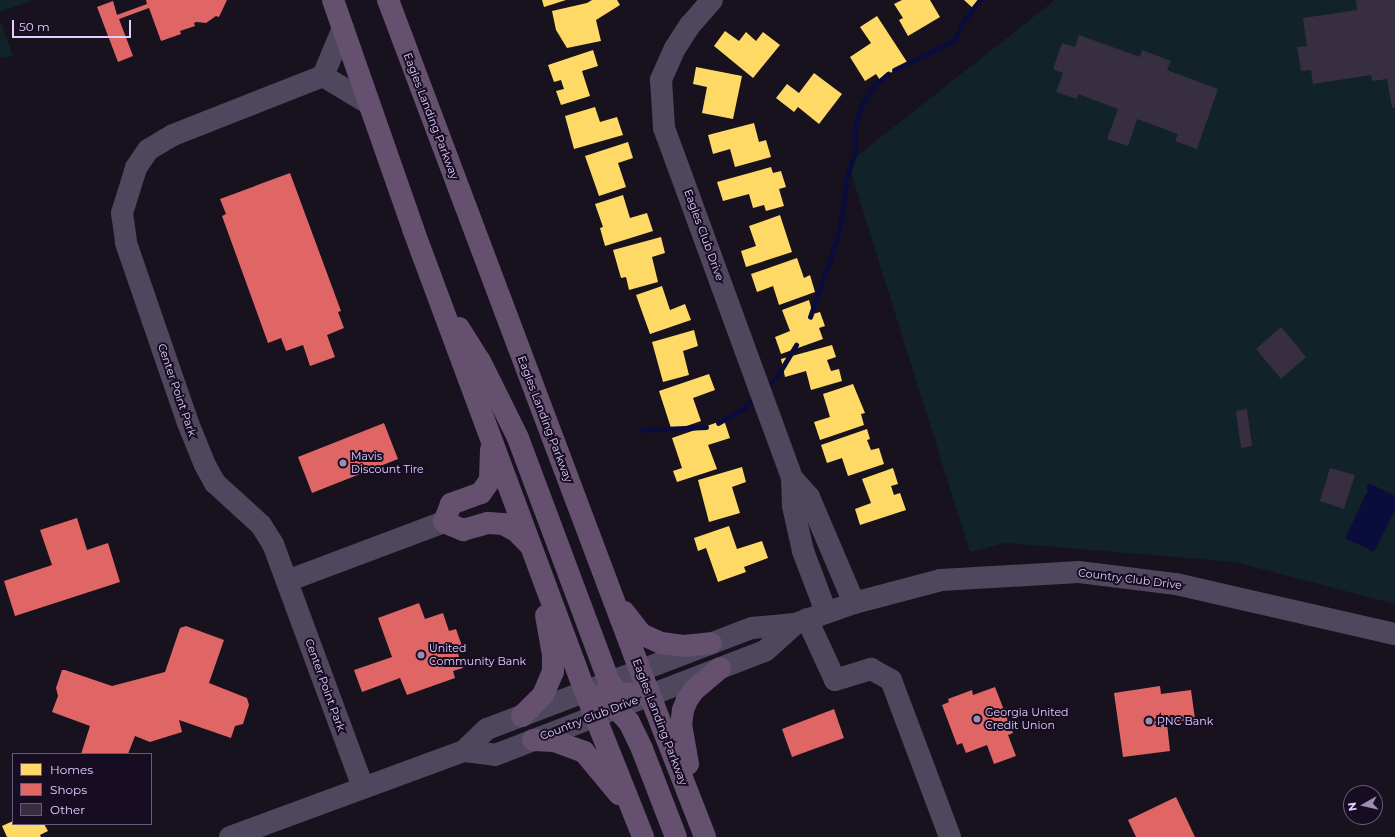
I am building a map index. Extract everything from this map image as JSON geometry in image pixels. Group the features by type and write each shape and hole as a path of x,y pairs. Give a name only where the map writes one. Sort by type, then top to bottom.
{"main road":[{"path":"333,0 435,289 585,692 643,837"},
{"name":"Eagles Landing Parkway","path":"388,0 610,592 706,837"},
{"path":"435,289 480,361 518,438 609,682 619,693 650,695"},
{"path":"491,439 490,480 481,493 451,504 444,522 463,530 488,523 503,524 516,531 530,544 553,656 552,672 543,695 522,716"},
{"path":"610,592 642,634 661,643 684,646 711,643"},
{"path":"706,837 682,740 681,726 687,700 694,690 720,668"},
{"path":"585,692 616,708 629,722 642,749 676,837"},
{"path":"533,740 554,741 584,752 632,810"}],"street":[{"name":"Eagles Club Drive","path":"712,0 690,25 675,48 661,80 664,128 792,478"},
{"path":"343,28 323,76 368,102"},
{"name":"Center Point Park","path":"323,76 173,135 148,150 136,168 122,213 126,244 188,423 205,465 215,483 261,525 273,544 363,788"},
{"path":"792,478 809,497 854,603"},
{"path":"792,478 793,506 803,551 809,618 835,680 871,669 891,680 950,837"},
{"path":"287,581 444,522"},
{"name":"Country Club Drive","path":"230,837 464,752 487,730 752,628 809,618 854,603 941,580 1080,572 1176,584 1395,634"},
{"name":"Country Club Drive","path":"464,752 495,755 765,651 809,618"}],"shaded area":[{"path":"0,0 34,0 0,12"},
{"path":"1055,0 1395,0 1395,604 1235,562 1006,543 970,552 848,163"},
{"path":"0,20 13,56 0,58"},
{"path":"1369,483 1395,496 1395,510 1374,552 1345,538 1368,490 1366,489"}],"building: Homes":[{"path":"542,0 566,0 544,7"},
{"path":"592,0 617,0 620,5 596,20 601,41 567,48 556,30 552,11 587,3"},
{"path":"902,0 930,0 940,17 908,36 899,20 903,18 894,4"},
{"path":"964,0 983,0 975,10"},
{"path":"877,16 907,62 880,80 876,74 865,81 850,57 871,43 860,27"},
{"path":"725,31 739,41 746,32 756,41 763,32 780,45 753,78 714,46"},
{"path":"593,50 598,66 582,71 590,96 561,105 556,91 564,89 561,80 554,82 548,65"},
{"path":"696,67 742,76 733,119 702,113 707,87 693,84"},
{"path":"814,73 842,94 819,124 798,107 794,112 776,98 787,84 799,93"},
{"path":"595,107 600,122 617,117 623,135 574,149 565,116"},
{"path":"754,123 759,142 766,140 771,157 735,167 730,149 713,154 708,135"},
{"path":"628,142 633,158 618,163 626,187 599,196 585,156"},
{"path":"771,167 773,173 781,171 786,187 779,189 784,206 766,211 764,205 753,208 749,194 723,201 717,182"},
{"path":"623,195 630,218 647,213 653,231 605,246 600,228 603,227 595,204"},
{"path":"780,215 792,252 746,267 741,251 756,246 749,226"},
{"path":"661,237 665,253 652,257 658,282 629,290 626,277 621,278 613,250"},
{"path":"797,258 804,278 810,275 815,292 779,305 773,286 757,292 751,274"},
{"path":"662,286 670,310 685,304 691,320 650,334 636,295"},
{"path":"809,300 813,314 820,312 825,326 819,328 823,339 781,354 775,337 790,331 782,310"},
{"path":"694,330 698,346 683,351 689,375 663,382 652,342"},
{"path":"832,345 836,357 827,360 831,371 839,369 842,381 811,390 806,371 785,377 781,359"},
{"path":"709,374 715,390 693,398 701,421 672,431 659,391"},
{"path":"853,384 865,413 861,414 864,425 820,440 814,422 830,417 823,394"},
{"path":"724,420 730,438 708,445 717,469 677,482 673,471 682,468 672,438"},
{"path":"867,429 870,439 867,440 871,450 879,448 884,464 848,476 842,458 827,463 821,445"},
{"path":"742,467 746,482 732,487 740,513 709,522 698,480"},
{"path":"893,468 898,484 891,486 894,495 900,493 906,510 860,525 855,509 871,503 862,479"},
{"path":"729,526 737,549 762,541 768,558 744,567 746,572 718,582 706,548 698,551 694,538"},
{"path":"12,821 12,825 45,825 48,831 40,835 41,837 7,837 2,826"}],"building: Shops":[{"path":"146,0 227,0 219,17 216,16 206,23 196,22 194,23 195,26 180,31 181,34 161,41 149,8 119,19 133,56 118,62 97,7 113,1 117,15 147,4"},
{"path":"290,173 341,311 338,312 344,328 327,335 335,357 310,366 303,345 286,351 281,338 268,343 222,216 226,214 220,199"},
{"path":"384,423 398,459 312,493 298,457"},
{"path":"77,518 87,550 108,543 120,582 15,616 4,581 52,565 40,530"},
{"path":"419,603 425,619 443,613 449,631 456,629 463,649 457,651 463,668 453,671 455,678 407,695 400,678 362,692 354,670 392,657 378,618"},
{"path":"186,626 224,640 209,683 247,698 249,705 243,724 235,726 231,738 179,720 182,732 150,742 135,736 128,753 81,753 90,726 52,712 58,696 56,688 62,670 112,686 165,672 180,628"},
{"name":"PNC Bank","path":"1160,686 1161,694 1191,690 1195,719 1167,723 1170,751 1123,757 1114,693"},
{"name":"Georgia United Credit Union","path":"995,687 1013,733 1008,735 1016,756 994,764 987,745 966,753 962,743 957,745 942,705 949,702 948,699 972,690 973,695"},
{"path":"834,709 844,738 792,757 782,729"},
{"path":"1176,797 1195,837 1136,837 1128,820"}],"building: Other":[{"path":"1356,0 1395,0 1395,107 1392,108 1387,79 1372,81 1371,75 1313,84 1311,70 1301,71 1297,47 1307,46 1303,18 1357,10"},
{"path":"1079,35 1140,57 1142,50 1171,61 1167,70 1218,89 1197,149 1175,141 1178,134 1137,119 1128,146 1107,139 1118,109 1078,94 1077,99 1056,92 1063,73 1053,69 1062,43 1075,47"},
{"path":"1281,327 1306,357 1281,379 1256,349"},
{"path":"1247,409 1252,446 1241,448 1236,411"},
{"path":"1330,468 1355,475 1344,509 1320,501"}],"waterway":[{"path":"894,70 955,40 965,19 980,0"},
{"path":"810,317 835,245 841,222 847,175 855,153 854,129 861,107 873,87 888,74"},
{"path":"767,388 778,375 796,345"},
{"path":"718,423 744,408 755,398"},
{"path":"642,430 706,427"}],"place":[{"name":"Mavis Discount Tire","path":"343,463"},
{"name":"United Community Bank","path":"421,655"},
{"name":"Georgia United Credit Union","path":"977,719"},
{"name":"PNC Bank","path":"1149,721"}]}
